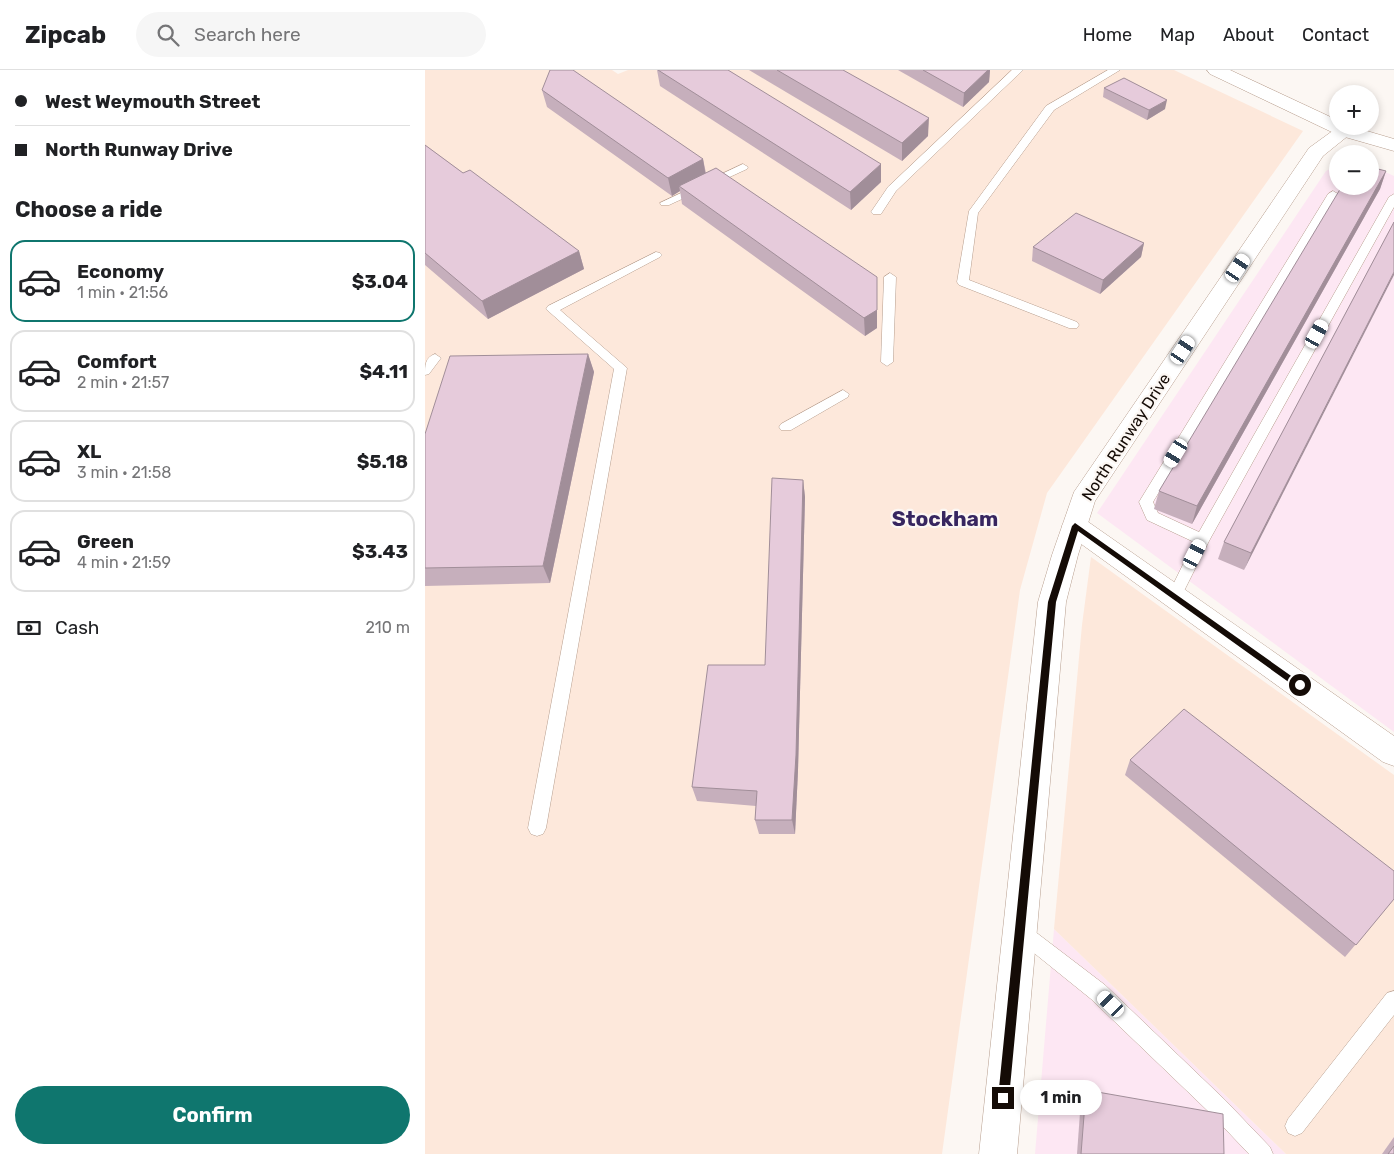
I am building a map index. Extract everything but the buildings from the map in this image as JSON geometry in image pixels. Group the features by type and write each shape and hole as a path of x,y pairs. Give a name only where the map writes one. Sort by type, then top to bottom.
{"street":[{"path":"1216,70 1329,123"},
{"name":"North Runway Drive","path":"998,1154 1052,602 1083,499 1316,152 1339,135"},
{"path":"1353,135 1390,153"},
{"path":"1075,526 1175,595 1394,753"}],"lane":[{"path":"877,212 892,190 1018,70"},
{"path":"1073,326 963,282 973,214 1049,108 1115,70"},
{"path":"665,203 743,168"},
{"path":"1202,540 1152,516 1146,502 1332,195"},
{"path":"1175,595 1202,540 1394,197"},
{"path":"537,828 621,368 552,309 656,255"},
{"path":"887,362 890,277"},
{"path":"425,371 435,358"},
{"path":"786,428 843,394"},
{"path":"1019,930 1098,992 1218,1106 1263,1154"},
{"path":"1295,1126 1394,1000"}],"shaded area":[{"path":"425,70 612,70 618,74 628,70 1174,70 1303,131 1047,493 1020,590 942,1154 425,1154"},
{"path":"1329,169 1329,195 1379,195 1379,169 1394,176 1394,732 1097,513 1326,171"},
{"path":"1091,557 1394,775 1394,1154 1286,1154 1054,929 1082,625"},
{"path":"1054,929 1286,1154 1035,1154"}],"district":[{"name":"Stockham","path":"945,518"}],"route":[{"path":"1003,1098 1052,602 1075,526 1300,685"}]}
